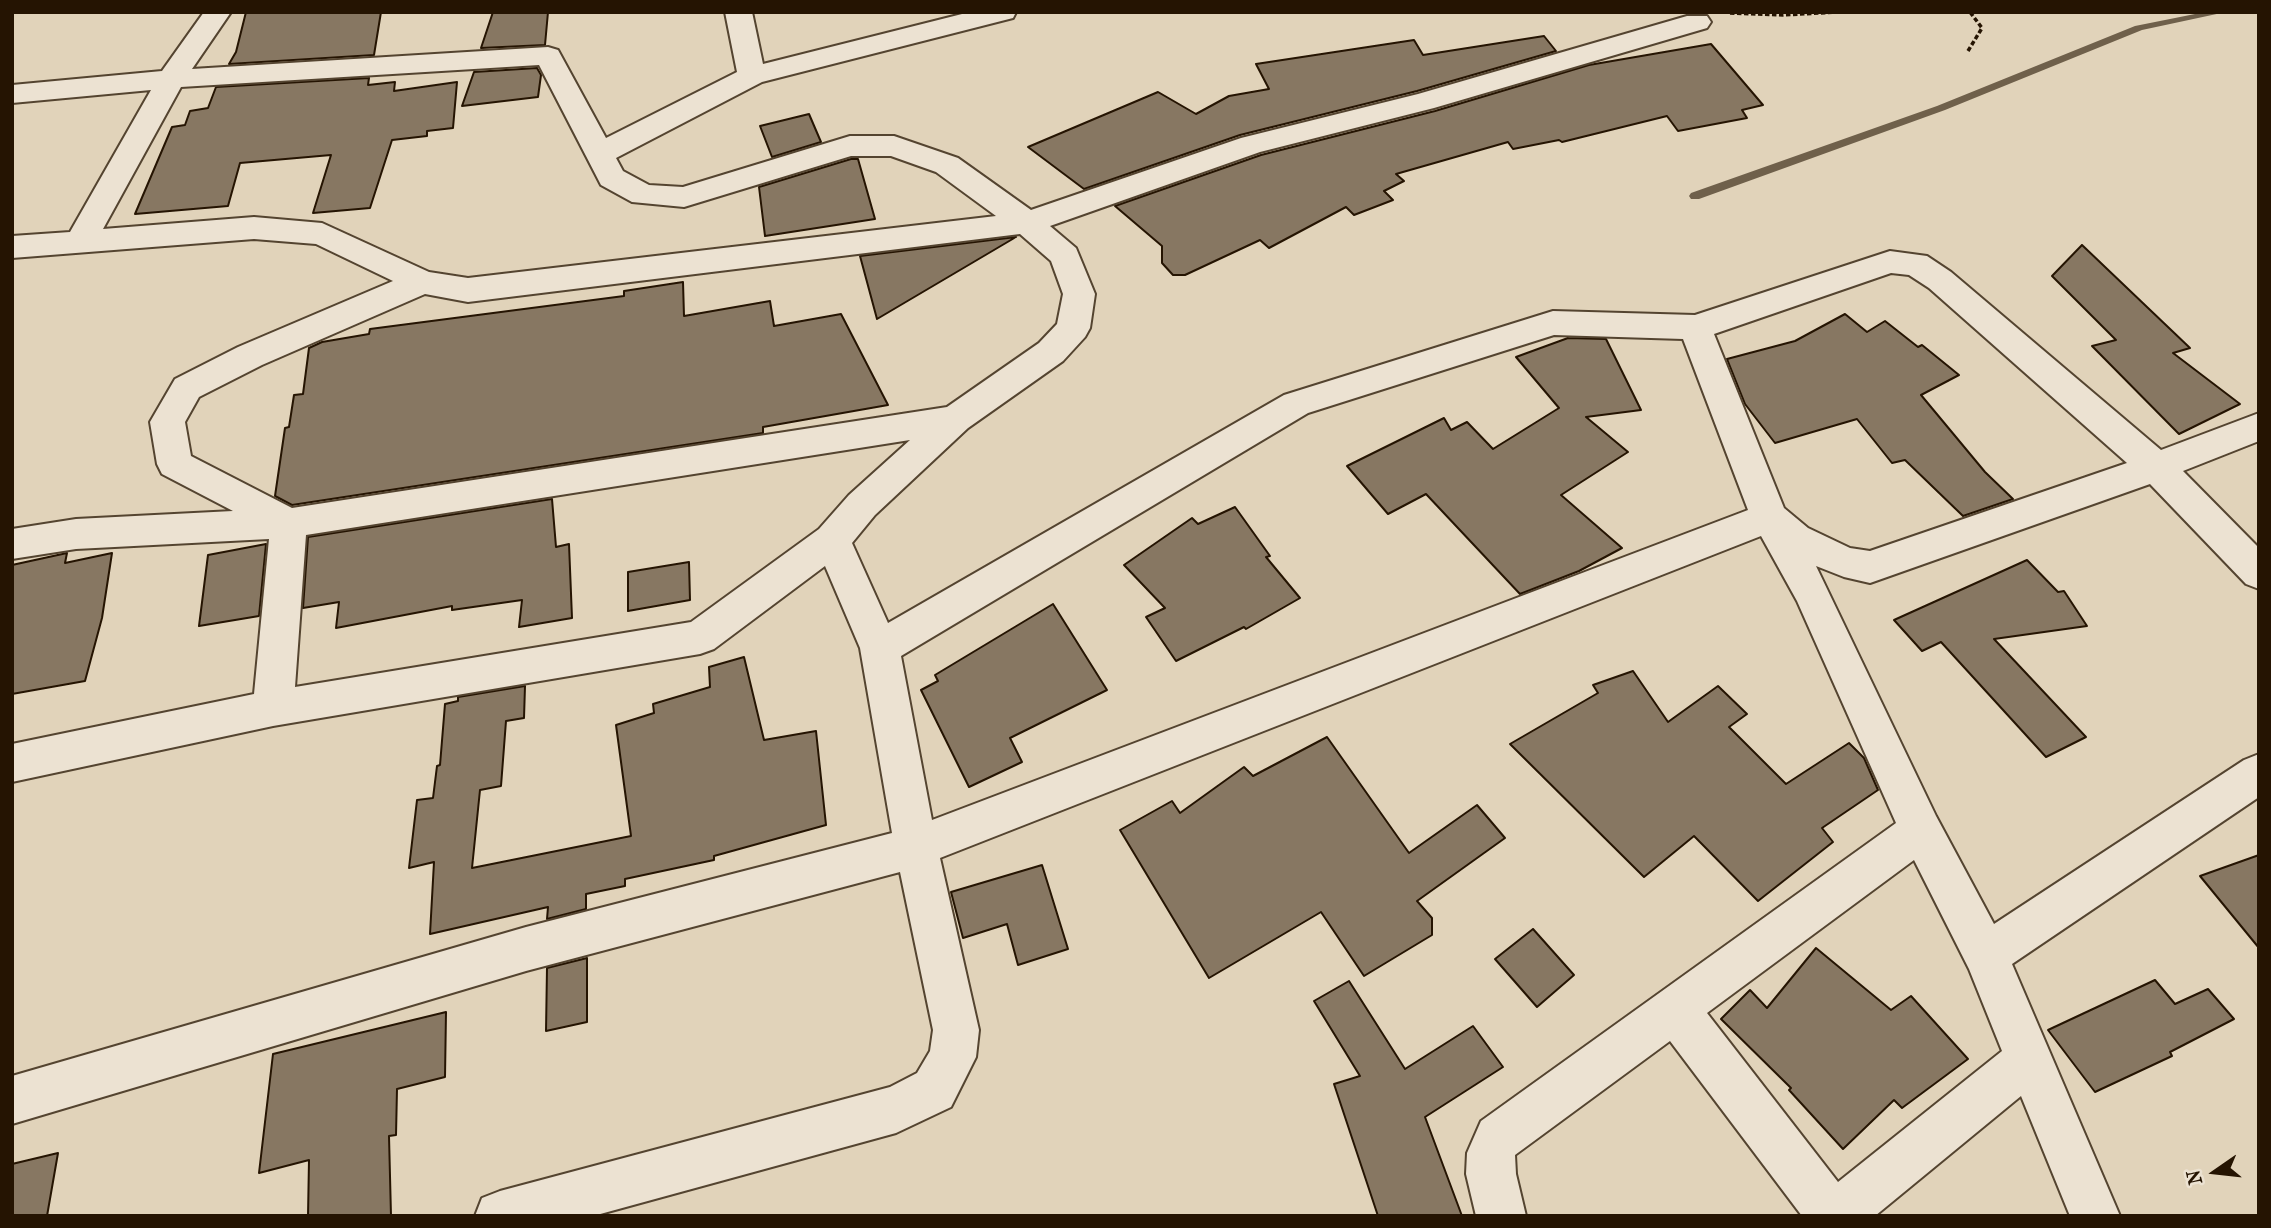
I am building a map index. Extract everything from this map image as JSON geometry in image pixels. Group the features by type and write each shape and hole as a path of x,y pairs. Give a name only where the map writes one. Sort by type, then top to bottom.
{"street":[{"path":"80,242 171,79 218,12"},
{"path":"738,12 752,76"},
{"path":"598,154 752,76 1003,12"},
{"path":"12,247 254,228 323,234 422,282 468,290 1027,223 1251,145 1424,102 1697,22"},
{"path":"12,94 171,79 548,56 612,178 643,195 684,197 850,146 894,146 947,165 1027,223 1065,256 1079,294 1073,328 1051,352 956,419 862,505 832,540 700,637 273,708 12,763"},
{"path":"880,648 1296,404 1553,323 1695,327 1734,317 1822,283 1890,262 1916,264 1940,280 2156,467 2259,573"},
{"path":"289,523 175,464 167,422 187,388 250,356 422,282"},
{"path":"1695,327 1769,517 1813,595 1921,830 1986,956 2095,1216"},
{"path":"12,544 76,534 289,523 956,419"},
{"path":"1769,517 1795,539 1844,562 1870,566 2156,467 2259,426"},
{"path":"12,1100 526,949 916,847 1769,517"},
{"path":"273,708 289,523"},
{"path":"500,1216 897,1109 934,1090 953,1057 957,1030 916,847 880,648 832,540"},
{"path":"1986,956 2259,773"},
{"path":"1501,1216 1491,1174 1491,1153 1498,1138 1921,830"},
{"path":"1675,1009 1834,1216 2028,1060"}],"path":[{"path":"1697,22 1726,13 1783,15 1837,12"},
{"path":"1968,51 1982,28 1970,12"}],"building":[{"path":"246,12 381,12 374,55 229,64 236,52"},
{"path":"493,12 548,12 545,45 481,48"},
{"path":"1544,36 1556,51 1417,91 1240,135 1084,189 1028,147 1158,92 1196,114 1229,96 1269,89 1256,64 1414,40 1423,55"},
{"path":"1711,44 1763,105 1742,110 1747,118 1678,131 1667,116 1562,142 1559,140 1513,149 1508,142 1396,174 1404,181 1384,191 1393,200 1354,215 1346,207 1269,248 1260,240 1185,275 1173,275 1162,263 1162,246 1115,206 1261,155 1435,111 1589,65"},
{"path":"537,68 541,75 538,97 462,106 474,72"},
{"path":"369,78 368,85 395,82 394,91 457,82 453,128 427,131 427,136 392,140 370,208 313,213 331,155 240,163 228,206 135,214 172,127 185,125 190,111 208,108 216,87"},
{"path":"809,114 821,142 772,157 760,126"},
{"path":"858,159 875,219 765,236 759,187"},
{"path":"1016,237 877,319 860,256"},
{"path":"2082,245 2190,348 2173,353 2240,404 2179,434 2092,346 2116,340 2052,276"},
{"path":"683,282 684,316 770,301 774,326 841,314 888,405 763,427 763,433 292,505 275,496 285,428 289,427 294,395 303,394 309,348 322,342 369,334 370,329 624,296 624,291"},
{"path":"1845,314 1867,332 1885,321 1918,347 1922,345 1959,375 1921,395 1985,472 2013,499 1963,516 1905,460 1892,463 1857,419 1775,443 1745,404 1727,359 1795,341"},
{"path":"1568,338 1606,339 1641,410 1586,417 1628,452 1561,495 1622,548 1579,571 1520,594 1426,494 1388,514 1347,466 1444,418 1451,430 1467,422 1493,449 1559,408 1516,357"},
{"path":"552,499 556,547 569,544 572,618 519,627 522,600 452,610 452,606 336,628 339,602 303,608 308,537"},
{"path":"1235,507 1270,556 1266,557 1300,598 1246,629 1244,627 1176,661 1146,617 1165,608 1124,565 1192,518 1198,524"},
{"path":"266,544 259,616 199,626 208,555"},
{"path":"67,553 65,563 112,553 102,618 85,681 12,694 12,565"},
{"path":"2027,560 2058,592 2064,591 2087,626 1994,639 2086,737 2046,757 1941,642 1922,651 1894,620"},
{"path":"689,562 690,600 628,611 628,572"},
{"path":"1053,604 1107,690 1010,738 1022,762 969,787 921,690 938,681 935,675"},
{"path":"744,657 764,740 816,731 826,825 714,856 714,860 625,879 625,886 586,894 586,909 547,919 548,907 430,934 434,862 409,868 417,800 433,798 437,766 440,765 445,704 458,701 458,697 525,686 524,718 506,721 501,786 480,790 472,868 631,836 616,725 654,713 653,704 710,687 709,667"},
{"path":"1633,671 1668,722 1718,686 1747,714 1729,727 1786,784 1849,743 1864,758 1878,790 1822,828 1833,842 1758,901 1694,836 1644,877 1510,744 1598,693 1593,685"},
{"path":"1327,737 1409,853 1477,805 1505,838 1417,901 1432,918 1432,935 1364,976 1321,912 1209,978 1120,830 1172,801 1180,813 1244,767 1253,776"},
{"path":"2259,855 2259,948 2200,876"},
{"path":"1042,865 1068,949 1018,965 1007,924 963,938 951,892"},
{"path":"1533,929 1574,975 1537,1007 1495,959"},
{"path":"1816,948 1891,1010 1911,996 1968,1059 1902,1108 1894,1100 1843,1149 1789,1090 1791,1088 1721,1019 1750,990 1767,1008"},
{"path":"587,958 587,1022 546,1031 547,968"},
{"path":"2155,980 2175,1004 2208,989 2234,1019 2170,1052 2172,1056 2095,1092 2048,1030"},
{"path":"1349,981 1405,1069 1473,1026 1503,1067 1425,1117 1462,1216 1378,1216 1334,1084 1360,1076 1314,1001"},
{"path":"446,1012 445,1077 397,1089 396,1135 389,1136 391,1216 308,1216 309,1160 259,1173 273,1054"},
{"path":"58,1153 47,1216 12,1216 12,1164"}],"waterway":[{"path":"1695,196 1941,108 2139,28 2221,12"}]}
